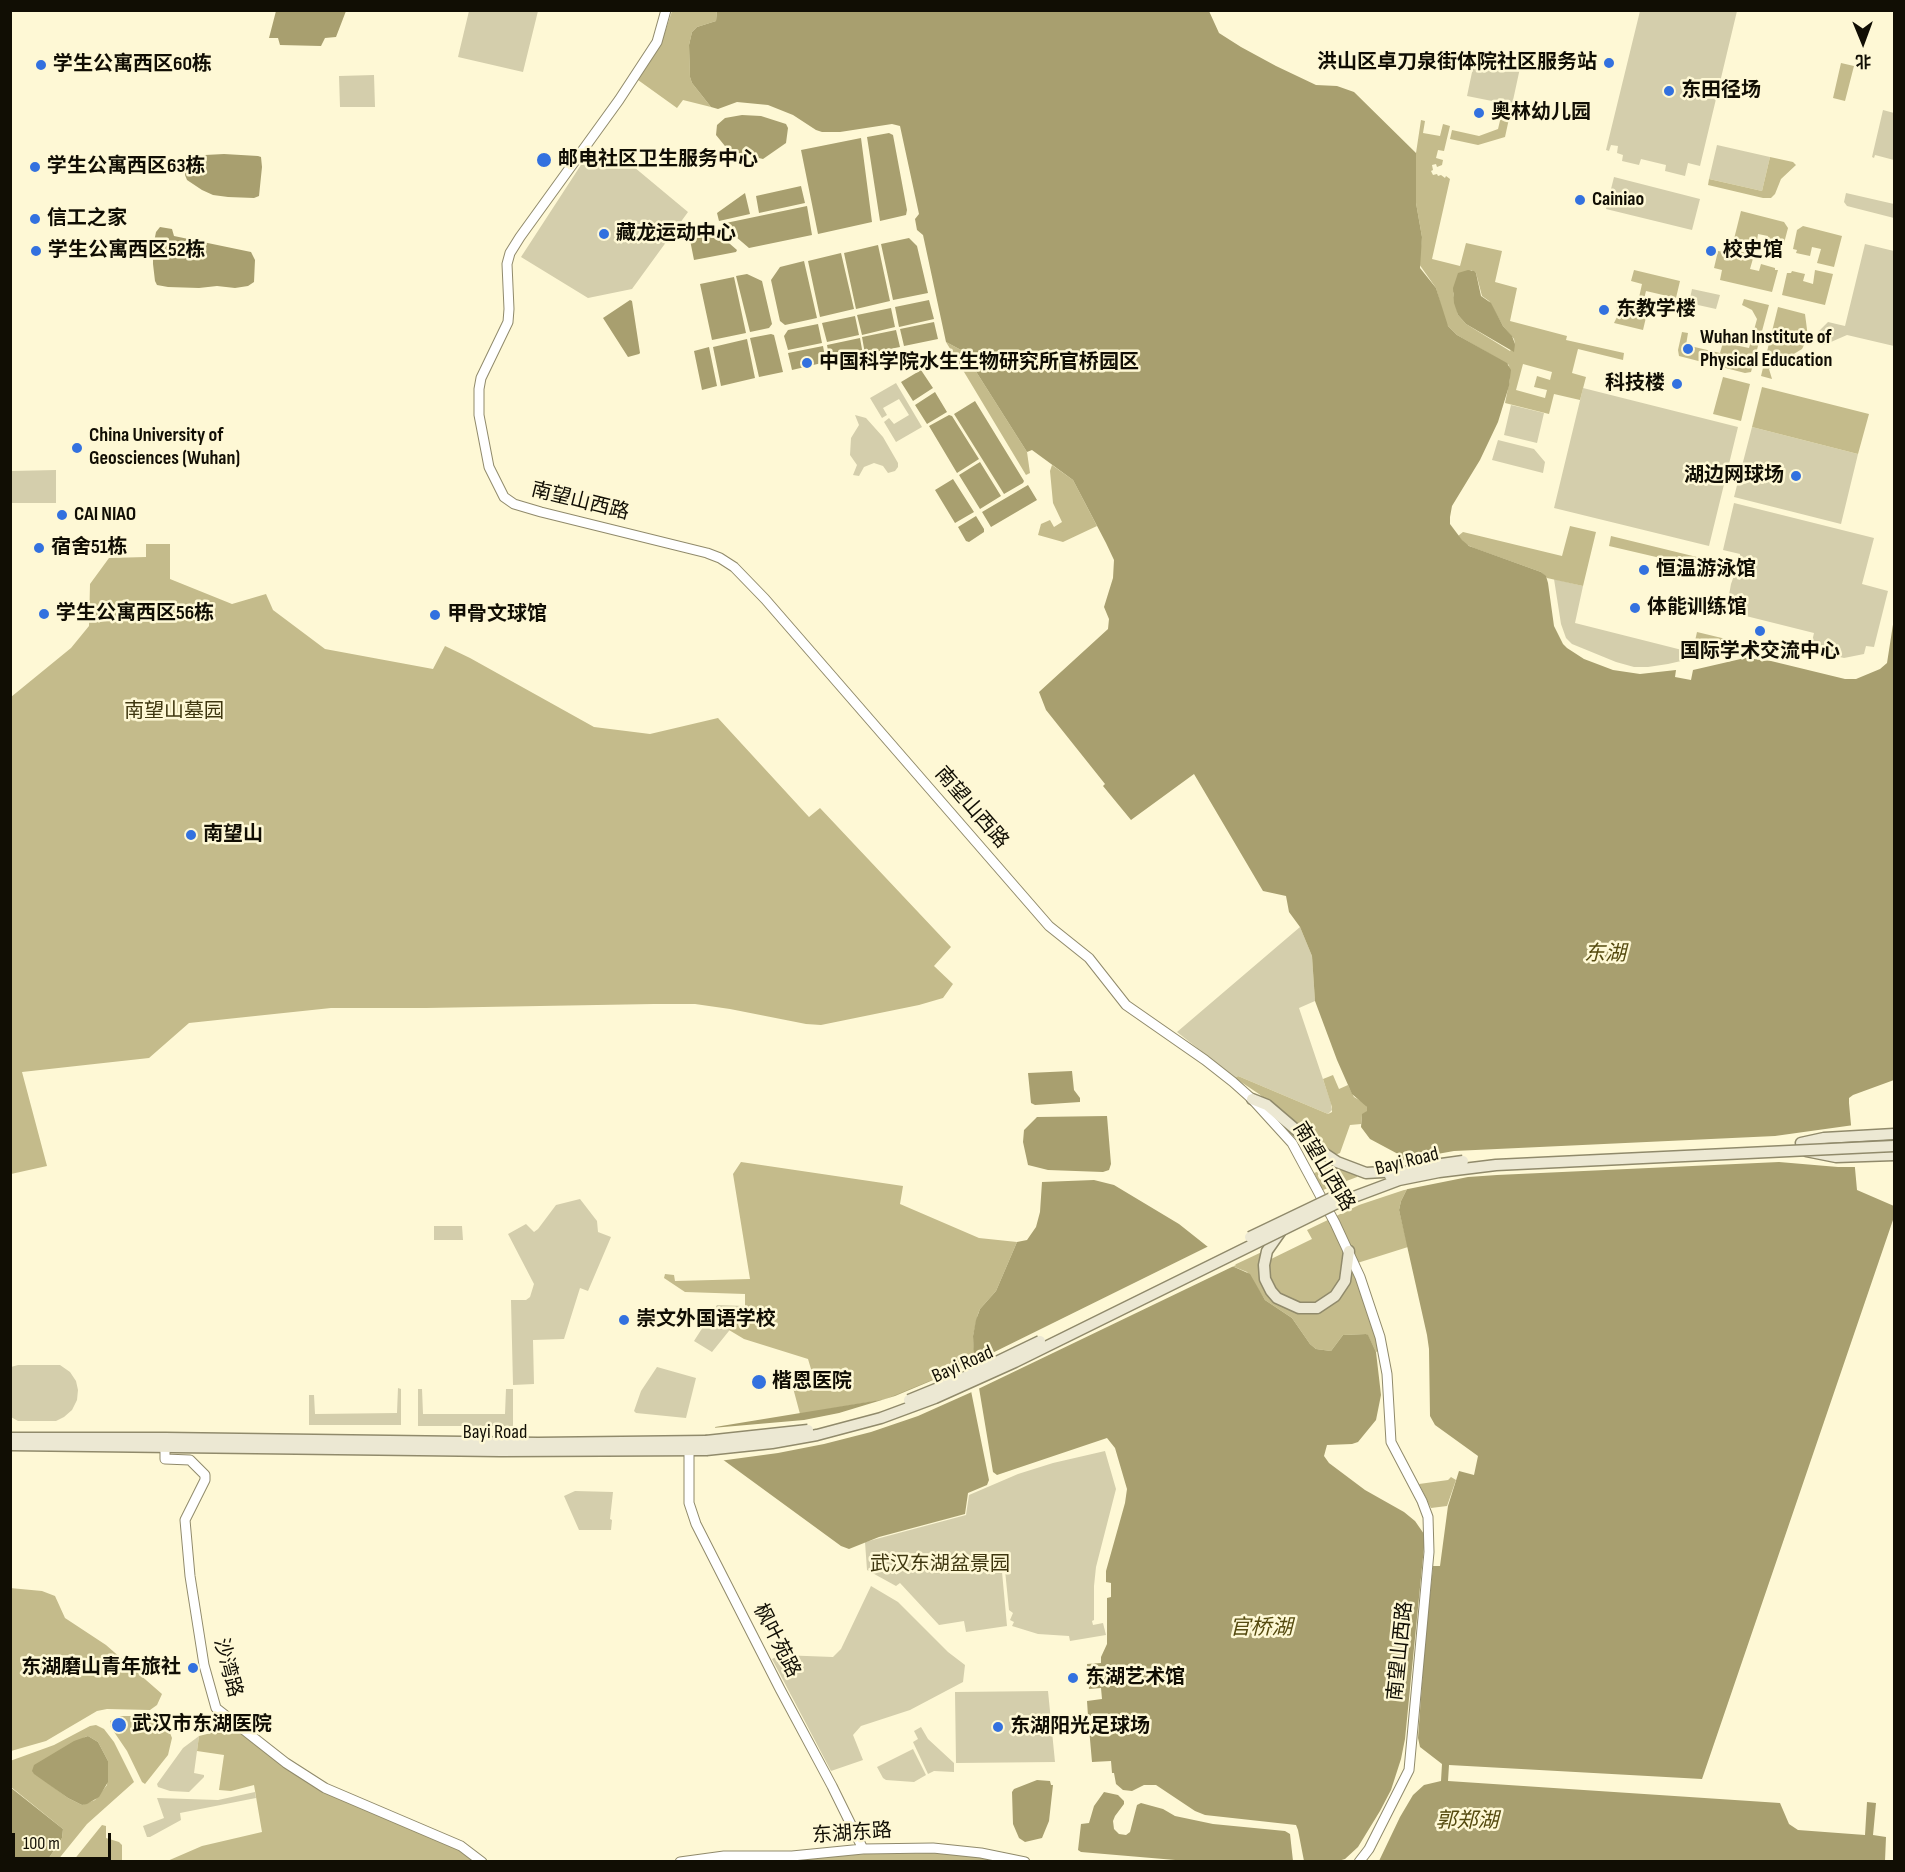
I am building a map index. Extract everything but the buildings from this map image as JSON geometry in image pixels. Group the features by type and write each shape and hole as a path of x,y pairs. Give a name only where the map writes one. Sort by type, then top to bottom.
{"main road":[{"path":"1252,1099 1267,1105 1322,1152 1342,1165 1362,1172 1379,1174 1407,1171"},
{"path":"1802,1147 1824,1138 1894,1134"},
{"name":"Bayi Road","path":"10,1445 414,1442 706,1446 772,1443 817,1435 881,1418 918,1405 1015,1362 1160,1288 1335,1204 1399,1180 1496,1165 1894,1140"},
{"name":"Bayi Road","path":"706,1446 816,1428 848,1421 903,1403 963,1378 1324,1201 1407,1171 1448,1163 1489,1159 1802,1147 1894,1146"},
{"path":"1802,1147 1836,1157 1894,1155"},
{"path":"1282,1230 1272,1242 1265,1259 1264,1274 1268,1287 1277,1299 1291,1306 1306,1309 1324,1305 1335,1296 1343,1286 1349,1251"},
{"name":"Bayi Road","path":"10,1438 165,1443"}],"street":[{"name":"南望山西路","path":"666,10 657,42 619,100 508,257 508,322 481,378 479,389 479,415 486,455 493,476 502,494 510,502 529,509 707,553 734,567 773,608 1049,926 1089,958 1126,1005 1205,1060 1252,1099 1292,1143 1335,1222 1360,1278 1380,1337 1387,1374 1391,1442 1428,1517 1429,1552 1409,1770 1369,1850 1359,1862"},
{"name":"沙湾路","path":"165,1443 165,1459 190,1460 205,1474 205,1480 185,1520 190,1576 204,1665 216,1708 286,1763 325,1788 461,1846 482,1862"},
{"name":"枫叶苑路","path":"689,1446 689,1503 700,1533 863,1849"},
{"name":"东湖东路","path":"680,1862 724,1856 792,1856 863,1849 933,1848 981,1853 1025,1862"}],"green space":[{"path":"469,11 538,11 523,72 458,57"},
{"path":"672,11 717,11 716,21 697,27 692,32 689,45 692,83 711,107 683,100 677,108 638,80 661,44"},
{"name":"东田径场","path":"1640,11 1737,11 1700,166 1688,163 1685,176 1665,171 1666,165 1641,159 1639,165 1622,161 1623,155 1617,153 1618,146 1611,145 1609,151 1606,150"},
{"path":"1475,58 1520,68 1512,105 1467,96"},
{"path":"1841,63 1854,66 1845,101 1833,98"},
{"path":"374,75 375,107 340,107 339,76"},
{"path":"1504,104 1512,105 1505,137 1478,145 1450,139 1452,130 1479,136 1498,129"},
{"path":"1883,110 1894,113 1894,160 1875,155 1874,158 1872,157"},
{"path":"1421,120 1425,121 1423,133 1440,136 1443,124 1450,126 1444,151 1438,150 1436,158 1443,160 1442,165 1437,167 1436,164 1432,165 1433,170 1431,171 1433,175 1441,175 1445,178 1446,176 1450,179 1432,259 1460,266 1466,243 1502,251 1495,282 1517,288 1510,321 1567,336 1566,340 1624,353 1623,360 1578,349 1572,373 1586,377 1580,400 1554,394 1549,414 1505,403 1510,379 1509,365 1457,335 1446,324 1436,288 1419,264 1422,237 1416,203 1416,153","holes":["1471,270 1476,273 1482,296 1489,301 1503,326 1514,339 1515,344 1510,351 1466,324 1458,315 1453,293","1523,364 1552,372 1550,380 1537,376 1534,387 1547,390 1545,398 1516,390"]},
{"path":"1717,145 1770,157 1762,191 1709,179"},
{"name":"藏龙运动中心","path":"605,148 614,154 616,152 688,212 632,289 588,298 521,257 590,151 598,157"},
{"path":"1770,157 1793,162 1796,165 1781,179 1771,198 1708,185 1709,179 1762,191"},
{"path":"1614,177 1700,199 1692,230 1606,209"},
{"path":"1846,193 1894,204 1894,218 1847,206 1844,202"},
{"path":"1741,211 1784,222 1788,228 1783,247 1780,246 1779,249 1766,246 1768,236 1758,234 1756,248 1733,243"},
{"path":"1803,226 1842,236 1834,267 1817,263 1821,249 1812,247 1810,256 1796,253 1797,250 1793,249 1797,230"},
{"path":"1865,244 1894,251 1894,346 1847,335 1824,345 1817,333 1828,322 1845,326"},
{"path":"1731,249 1754,255 1750,269 1759,271 1761,264 1778,270 1772,292 1720,280 1722,270 1714,268 1718,251 1730,253"},
{"path":"1634,270 1680,281 1676,298 1646,291 1643,303 1649,305 1643,330 1614,323 1618,315 1616,304 1620,305 1622,299 1638,302 1642,284 1631,281"},
{"path":"1815,270 1833,274 1825,305 1782,295 1787,273 1792,271 1805,274 1803,281 1813,284"},
{"path":"1692,289 1720,295 1716,309 1689,303"},
{"path":"1744,299 1769,305 1751,372 1745,373 1679,356 1682,332 1688,333 1686,345 1720,353 1724,339 1725,343 1749,348 1757,319 1752,310 1742,305"},
{"path":"1778,307 1805,314 1808,337 1802,349 1769,369 1772,379 1761,376"},
{"path":"946,342 963,351 1027,452 1030,473 1026,475"},
{"path":"1723,377 1750,384 1741,421 1713,414"},
{"path":"896,383 922,427 896,442 884,422 889,418 894,424 909,415 899,399 883,408 887,415 882,418 870,398"},
{"path":"1762,387 1869,414 1858,454 1752,427"},
{"path":"1583,388 1738,427 1709,546 1554,508"},
{"path":"1511,405 1544,413 1537,443 1504,435"},
{"path":"855,415 866,418 883,437 898,463 895,471 888,473 883,466 874,463 864,467 859,476 853,475 857,465 850,455 851,438 859,425"},
{"name":"湖边网球场","path":"1752,427 1858,454 1841,524 1734,497"},
{"path":"1498,440 1534,449 1545,462 1543,473 1492,460"},
{"path":"1052,465 1073,480 1097,526 1063,542 1038,535 1041,524 1050,520 1054,527 1062,522 1053,503 1050,471"},
{"path":"56,470 56,503 11,503 11,471"},
{"path":"1734,503 1874,538 1862,584 1888,591 1874,647 1866,646 1864,654 1844,658 1810,650 1814,633 1726,611 1731,584 1740,559 1740,554 1723,550"},
{"path":"1570,526 1596,532 1583,586 1547,578 1541,572 1465,544 1458,536 1463,532 1562,556"},
{"path":"1611,536 1705,559 1704,566 1609,546"},
{"name":"南望山墓园","path":"146,544 170,544 170,579 232,604 266,594 273,610 325,649 433,669 445,646 594,727 650,734 718,718 809,817 820,808 951,947 934,966 953,984 943,998 821,1025 695,1004 331,1008 189,1023 149,1058 22,1072 47,1166 11,1174 11,697 71,648 89,626 90,584 109,558 146,557"},
{"path":"1554,579 1583,586 1575,623 1686,651 1684,658 1668,664 1634,667 1572,644 1566,638 1561,624"},
{"path":"1697,632 1726,639 1732,647 1731,651 1691,659"},
{"path":"1300,927 1312,956 1315,1001 1299,1008 1331,1103 1332,1110 1328,1114 1238,1076 1235,1078 1177,1032"},
{"path":"1333,1075 1339,1089 1348,1085 1354,1097 1366,1104 1368,1111 1362,1115 1361,1124 1350,1125 1340,1153 1335,1155 1259,1094 1235,1078 1238,1076 1328,1114 1332,1112 1332,1107 1323,1079"},
{"path":"741,1162 903,1186 900,1204 979,1238 1017,1242 996,1291 978,1314 973,1336 975,1362 887,1399 800,1414 792,1384 814,1379 808,1359 744,1339 729,1330 745,1311 745,1294 685,1292 664,1278 665,1274 674,1275 675,1281 750,1279 733,1174"},
{"path":"1335,1165 1358,1175 1323,1190 1314,1173"},
{"path":"1407,1189 1399,1210 1408,1247 1351,1265 1381,1350 1376,1352 1366,1334 1343,1335 1331,1351 1316,1349 1292,1318 1265,1300 1247,1272 1232,1266 1264,1251 1269,1260 1312,1239 1307,1230 1359,1205"},
{"path":"580,1199 597,1221 598,1232 611,1237 588,1291 580,1288 564,1339 533,1340 534,1384 513,1385 511,1300 526,1300 530,1297 534,1284 508,1234 526,1224 534,1232 556,1205"},
{"path":"434,1226 462,1226 463,1240 434,1240"},
{"path":"717,1305 745,1306 745,1311 712,1352 694,1341"},
{"path":"60,1365 70,1372 76,1381 78,1390 77,1400 72,1410 56,1421 18,1421 11,1417 11,1367"},
{"path":"657,1367 696,1378 686,1418 634,1411 641,1391"},
{"path":"398,1388 401,1389 401,1425 309,1425 309,1395 314,1395 315,1414 397,1413"},
{"path":"418,1389 422,1389 423,1414 505,1414 506,1389 513,1389 513,1426 418,1426"},
{"name":"武汉东湖盆景园","path":"1105,1451 1116,1489 1096,1567 1094,1620 1092,1621 1093,1625 1103,1623 1106,1635 1070,1641 1069,1636 1038,1634 1012,1626 1014,1622 1010,1620 1013,1613 1009,1610 1004,1560 1001,1561 1007,1626 966,1632 964,1621 939,1625 900,1583 896,1586 867,1570 865,1542 966,1515 969,1495 1018,1474"},
{"path":"1451,1477 1456,1480 1447,1506 1431,1508 1419,1484 1448,1480"},
{"path":"575,1491 613,1492 611,1530 579,1530 564,1496"},
{"path":"871,1586 898,1602 948,1652 965,1665 963,1682 910,1710 861,1726 853,1735 863,1760 831,1771 772,1659 780,1655 833,1657 841,1649"},
{"path":"10,1588 42,1591 55,1596 65,1618 106,1645 162,1694 157,1705 150,1710 107,1709 97,1711 46,1741 11,1751"},
{"name":"东湖阳光足球场","path":"1048,1691 1055,1762 956,1763 955,1692"},
{"path":"121,1716 138,1716 162,1721 172,1738 168,1755 145,1784 110,1726 110,1721"},
{"path":"96,1725 104,1729 114,1742 134,1782 87,1824 57,1861 47,1861 62,1838 63,1829 11,1787 10,1761 54,1745","holes":["88,1736 98,1742 108,1761 107,1785 95,1800 82,1805 68,1798 33,1772 85,1737"]},
{"path":"921,1727 928,1739 954,1763 954,1772 934,1771 928,1774 913,1742 918,1739 914,1731"},
{"path":"235,1730 334,1796 457,1849 475,1862 165,1862 202,1846 262,1832 254,1785 231,1791 219,1790 224,1755 197,1751 199,1736"},
{"path":"199,1736 194,1773 204,1775 204,1777 189,1792 170,1791 158,1787 157,1784 183,1748"},
{"path":"913,1749 926,1775 914,1782 883,1778 877,1767"},
{"path":"255,1792 256,1798 180,1813 181,1820 150,1837 147,1837 143,1826 164,1818 157,1798 218,1800"},
{"path":"102,1825 106,1826 106,1838 122,1845 122,1861 73,1861"},
{"path":"865,1854 970,1855 1004,1862 711,1862 792,1860"}],"water":[{"path":"276,10 346,11 336,37 325,38 321,46 280,45 278,38 269,38"},
{"name":"东湖","path":"717,11 1209,11 1219,33 1241,47 1316,85 1337,86 1354,92 1416,153 1416,203 1422,237 1420,268 1436,288 1448,326 1457,335 1507,363 1511,370 1509,386 1498,422 1480,460 1452,506 1450,524 1469,546 1541,572 1546,576 1554,626 1567,648 1584,659 1613,670 1640,674 1676,670 1675,677 1691,680 1693,670 1745,658 1771,661 1845,679 1856,679 1880,669 1887,663 1894,618 1894,1080 1853,1095 1849,1098 1849,1103 1857,1190 1894,1206 1894,1217 1702,1779 1449,1765 1448,1781 1780,1803 1789,1824 1798,1830 1865,1835 1867,1802 1876,1803 1873,1835 1886,1837 1885,1861 1379,1861 1413,1795 1424,1785 1441,1781 1442,1764 1420,1747 1418,1738 1433,1566 1440,1566 1448,1506 1459,1471 1474,1475 1478,1456 1435,1425 1430,1416 1427,1335 1399,1210 1407,1189 1402,1163 1398,1154 1370,1139 1361,1127 1362,1114 1367,1111 1367,1107 1352,1094 1337,1060 1315,1001 1312,956 1300,927 1289,912 1286,896 1263,891 1194,774 1131,820 1046,710 1039,692 1108,629 1109,619 1104,607 1113,578 1114,560 1073,480 1032,450 1027,452 963,351 946,342 923,235 917,230 915,219 919,214 900,126 892,124 840,132 822,132 793,115 768,105 737,102 718,109 711,107 692,83 689,45 692,32 697,27 716,21"},
{"path":"742,115 761,116 786,124 788,128 786,143 763,159 729,151 716,135 717,125 725,118"},
{"path":"889,133 893,135 907,210 906,215 880,221 867,137"},
{"path":"861,138 872,222 818,234 801,150"},
{"path":"205,155 261,157 259,196 254,198 213,195 187,180 185,175 187,165 193,159"},
{"path":"801,186 805,203 759,213 756,196"},
{"path":"745,193 750,214 719,221 717,213"},
{"path":"807,206 812,235 749,248 721,224"},
{"path":"708,225 737,250 736,252 694,260 688,230"},
{"path":"160,227 172,229 174,236 251,252 255,260 254,282 248,286 235,288 157,285 153,247 156,232"},
{"path":"909,238 917,246 928,293 893,300 881,244"},
{"path":"878,245 890,301 856,309 844,253"},
{"path":"841,253 854,309 820,317 808,261"},
{"path":"804,261 817,318 785,325 780,321 771,280 780,267"},
{"path":"1468,270 1476,273 1481,296 1491,303 1503,326 1512,336 1515,344 1514,352 1466,324 1458,315 1453,288 1458,273"},
{"path":"747,274 762,281 772,324 769,328 750,332 736,276"},
{"path":"734,277 746,333 712,340 700,284"},
{"path":"630,300 640,353 628,357 603,318"},
{"path":"929,300 934,319 899,327 895,307"},
{"path":"891,308 895,327 862,335 857,315"},
{"path":"855,316 859,335 827,342 822,323"},
{"path":"934,322 938,339 904,346 900,329"},
{"path":"818,324 822,343 788,350 784,336 788,330"},
{"path":"896,330 900,347 865,354 862,337"},
{"path":"774,335 783,372 759,377 750,338"},
{"path":"860,338 863,355 830,362 827,345"},
{"path":"747,339 755,378 721,386 713,347"},
{"path":"823,346 826,362 792,370 788,353"},
{"path":"709,347 717,386 702,390 694,351"},
{"path":"921,370 933,388 913,401 901,382"},
{"path":"935,392 947,412 927,424 915,405"},
{"path":"975,401 1024,481 1004,494 954,414"},
{"path":"949,415 952,416 979,459 957,473 929,426"},
{"path":"980,462 1001,496 980,509 959,475"},
{"path":"953,479 974,512 955,523 935,490"},
{"path":"1028,485 1037,500 991,527 982,512"},
{"path":"976,516 984,532 969,542 966,541 958,527"},
{"path":"1072,1071 1074,1090 1080,1102 1035,1105 1031,1103 1028,1073"},
{"path":"1107,1116 1111,1164 1109,1170 1103,1172 1048,1170 1028,1165 1023,1142 1024,1130 1037,1117"},
{"name":"官桥湖","path":"1094,1180 1114,1185 1179,1224 1232,1266 1250,1274 1265,1300 1292,1318 1316,1349 1331,1351 1343,1335 1366,1334 1376,1352 1381,1395 1376,1420 1358,1442 1327,1445 1324,1456 1329,1463 1365,1490 1404,1512 1415,1521 1424,1534 1424,1547 1405,1739 1401,1759 1391,1790 1380,1811 1358,1847 1345,1859 1304,1861 1296,1825 1205,1815 1195,1811 1156,1785 1144,1785 1132,1791 1123,1790 1116,1784 1111,1761 1092,1762 1089,1728 1098,1727 1097,1716 1088,1716 1087,1701 1102,1699 1101,1688 1089,1689 1087,1664 1101,1663 1101,1657 1107,1644 1107,1598 1111,1597 1111,1583 1106,1582 1106,1571 1127,1489 1115,1448 1107,1438 997,1475 993,1472 974,1358 973,1336 980,1309 996,1291 1017,1242 1027,1240 1036,1227 1040,1212 1042,1182"},
{"path":"966,1366 989,1480 987,1485 968,1493 965,1514 879,1537 849,1549 841,1546 722,1459 715,1427 886,1399"},
{"path":"88,1736 98,1742 108,1761 108,1782 99,1797 82,1805 68,1798 32,1771 34,1765 74,1741"},
{"path":"1037,1780 1050,1781 1053,1785 1049,1821 1042,1838 1025,1842 1019,1838 1013,1824 1012,1792 1014,1789"},
{"path":"10,1787 63,1829 62,1838 47,1861 13,1861 11,1857"},
{"path":"1104,1792 1118,1795 1124,1801 1113,1821 1114,1829 1119,1834 1126,1835 1130,1832 1137,1805 1141,1803 1163,1809 1175,1816 1213,1824 1285,1831 1290,1834 1293,1861 1187,1861 1081,1852 1078,1850 1081,1824 1089,1823 1094,1806"}],"pier":[{"path":"1854,1125 1858,1167 1779,1162 1497,1175 1468,1177 1403,1190 1404,1183 1398,1161 1454,1151 1775,1136"},
{"path":"1211,1245 1236,1265 976,1390 972,1363"},
{"path":"969,1365 974,1391 918,1416 871,1432 824,1444 719,1461 712,1428 804,1420 839,1413 895,1396"}],"place":[{"name":"洪山区卓刀泉街体院社区服务站","path":"1609,63"},
{"name":"学生公寓西区60栋","path":"41,65"},
{"name":"东田径场","path":"1669,91"},
{"name":"奥林幼儿园","path":"1479,113"},
{"name":"邮电社区卫生服务中心","path":"544,160"},
{"name":"学生公寓西区63栋","path":"35,167"},
{"name":"Cainiao","path":"1580,200"},
{"name":"信工之家","path":"35,219"},
{"name":"藏龙运动中心","path":"604,234"},
{"name":"学生公寓西区52栋","path":"36,251"},
{"name":"校史馆","path":"1711,251"},
{"name":"东教学楼","path":"1604,310"},
{"name":"Wuhan Institute of Physical Education","path":"1688,349"},
{"name":"中国科学院水生生物研究所官桥园区","path":"807,363"},
{"name":"科技楼","path":"1677,384"},
{"name":"China University of Geosciences (Wuhan)","path":"77,448"},
{"name":"湖边网球场","path":"1796,476"},
{"name":"CAI NIAO","path":"62,515"},
{"name":"宿舍51栋","path":"39,548"},
{"name":"恒温游泳馆","path":"1644,570"},
{"name":"体能训练馆","path":"1635,608"},
{"name":"学生公寓西区56栋","path":"44,614"},
{"name":"甲骨文球馆","path":"435,615"},
{"name":"国际学术交流中心","path":"1760,631"},
{"name":"南望山","path":"191,835"},
{"name":"崇文外国语学校","path":"624,1320"},
{"name":"楷恩医院","path":"759,1382"},
{"name":"东湖磨山青年旅社","path":"193,1668"},
{"name":"东湖艺术馆","path":"1073,1678"},
{"name":"武汉市东湖医院","path":"119,1725"},
{"name":"东湖阳光足球场","path":"998,1727"}],"water label":[{"name":"郭郑湖","path":"1467,1822"}]}
